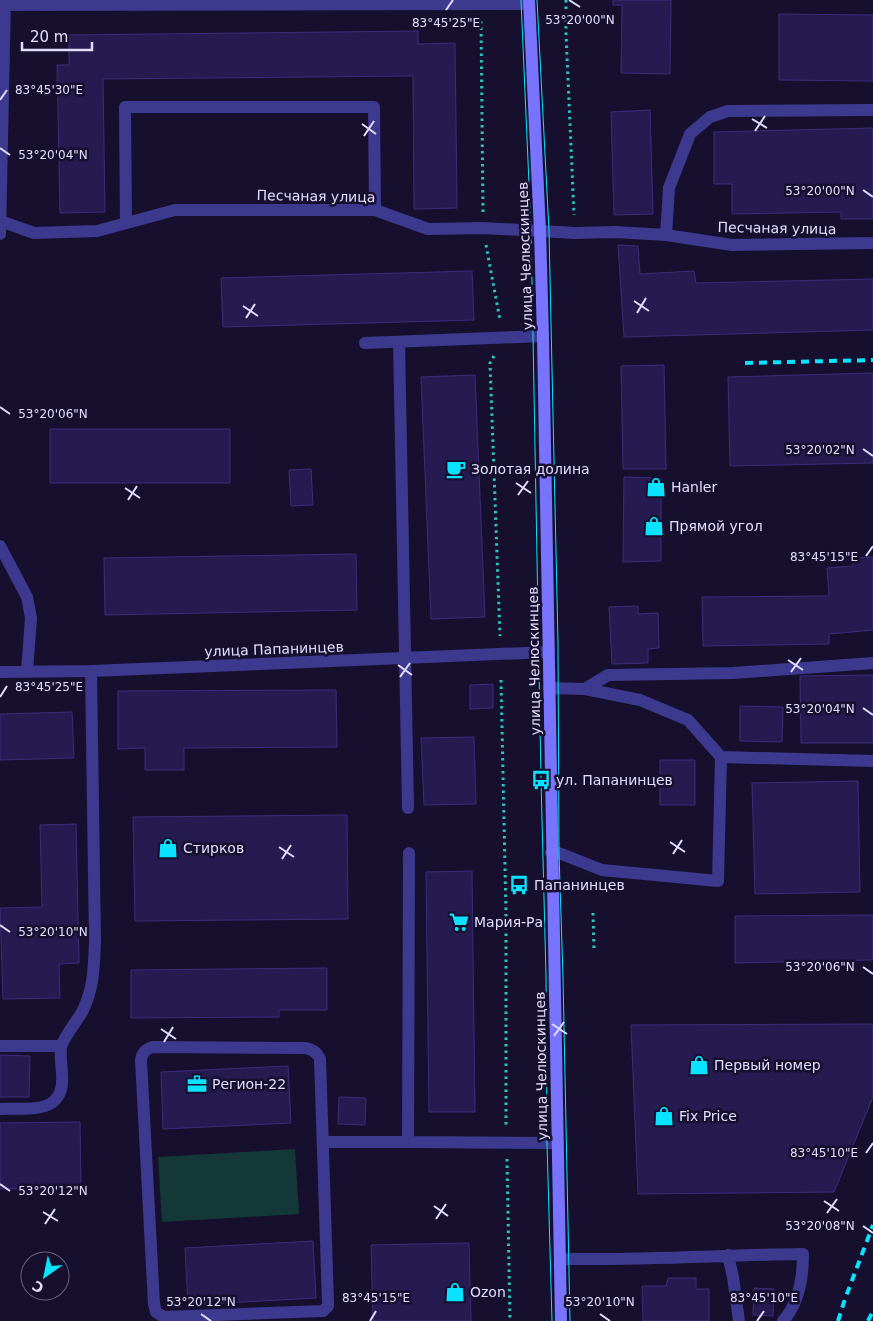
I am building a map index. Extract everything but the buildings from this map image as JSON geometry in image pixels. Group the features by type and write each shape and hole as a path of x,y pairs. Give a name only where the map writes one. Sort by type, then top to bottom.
{"main road":[{"name":"улица Челюскинцев","path":"529,2 543,336 561,1321"}],"street":[{"path":"0,234 3,4 529,2"},
{"path":"126,223 125,107 374,107 375,210"},
{"path":"666,235 669,188 690,134 710,117 728,111 873,110"},
{"name":"Песчаная улица","path":"0,222 34,233 97,231 175,210 375,210 428,229 483,228 575,233 615,232 666,235 732,245 873,243"},
{"path":"365,343 543,336"},
{"path":"399,342 408,808"},
{"path":"0,546 27,597 31,618 27,671"},
{"name":"улица Папанинцев","path":"0,672 91,671 549,652"},
{"path":"585,689 608,675 733,672 873,663"},
{"path":"0,1109 41,1108 55,1101 62,1086 61,1046 82,1012 92,982 95,941 91,671"},
{"path":"550,688 585,689 640,700 688,720 721,757 718,881 602,870 559,853 552,853"},
{"path":"721,757 873,761"},
{"path":"408,1142 410,853"},
{"path":"0,1046 61,1046"},
{"path":"153,1046 305,1048 314,1051 320,1059 323,1142 328,1303 326,1309 310,1313 164,1317 159,1315 154,1308 141,1060 145,1051 153,1046"},
{"path":"323,1142 557,1143"},
{"path":"560,1260 625,1260 728,1255 803,1254 803,1270 799,1291 789,1315 783,1321"},
{"path":"728,1255 739,1321"}],"path":[{"path":"566,0 575,233"},
{"path":"481,3 483,228 504,338 490,363 500,637"},
{"path":"501,680 506,914 506,1142 510,1321"},
{"path":"593,913 594,950"}],"green space":[{"path":"295,1149 299,1214 162,1222 158,1157"}],"tram line":[{"path":"521,0 531,230 546,977 547,1143 552,1321"},
{"path":"537,0 549,231 558,643 559,853 570,1321"}],"railway":[{"path":"745,363 873,360"},
{"path":"838,1321 873,1225"},
{"path":"868,1321 873,1311"}],"place":[{"name":"Золотая долина","path":"456,469"},
{"name":"Hanler","path":"656,487"},
{"name":"Прямой угол","path":"654,526"},
{"name":"ул. Папанинцев","path":"541,780"},
{"name":"Стирков","path":"168,848"},
{"name":"Папанинцев","path":"519,885"},
{"name":"Мария-Ра","path":"459,922"},
{"name":"Первый номер","path":"699,1065"},
{"name":"Регион-22","path":"197,1084"},
{"name":"Fix Price","path":"664,1116"},
{"name":"Ozon","path":"455,1292"}]}
